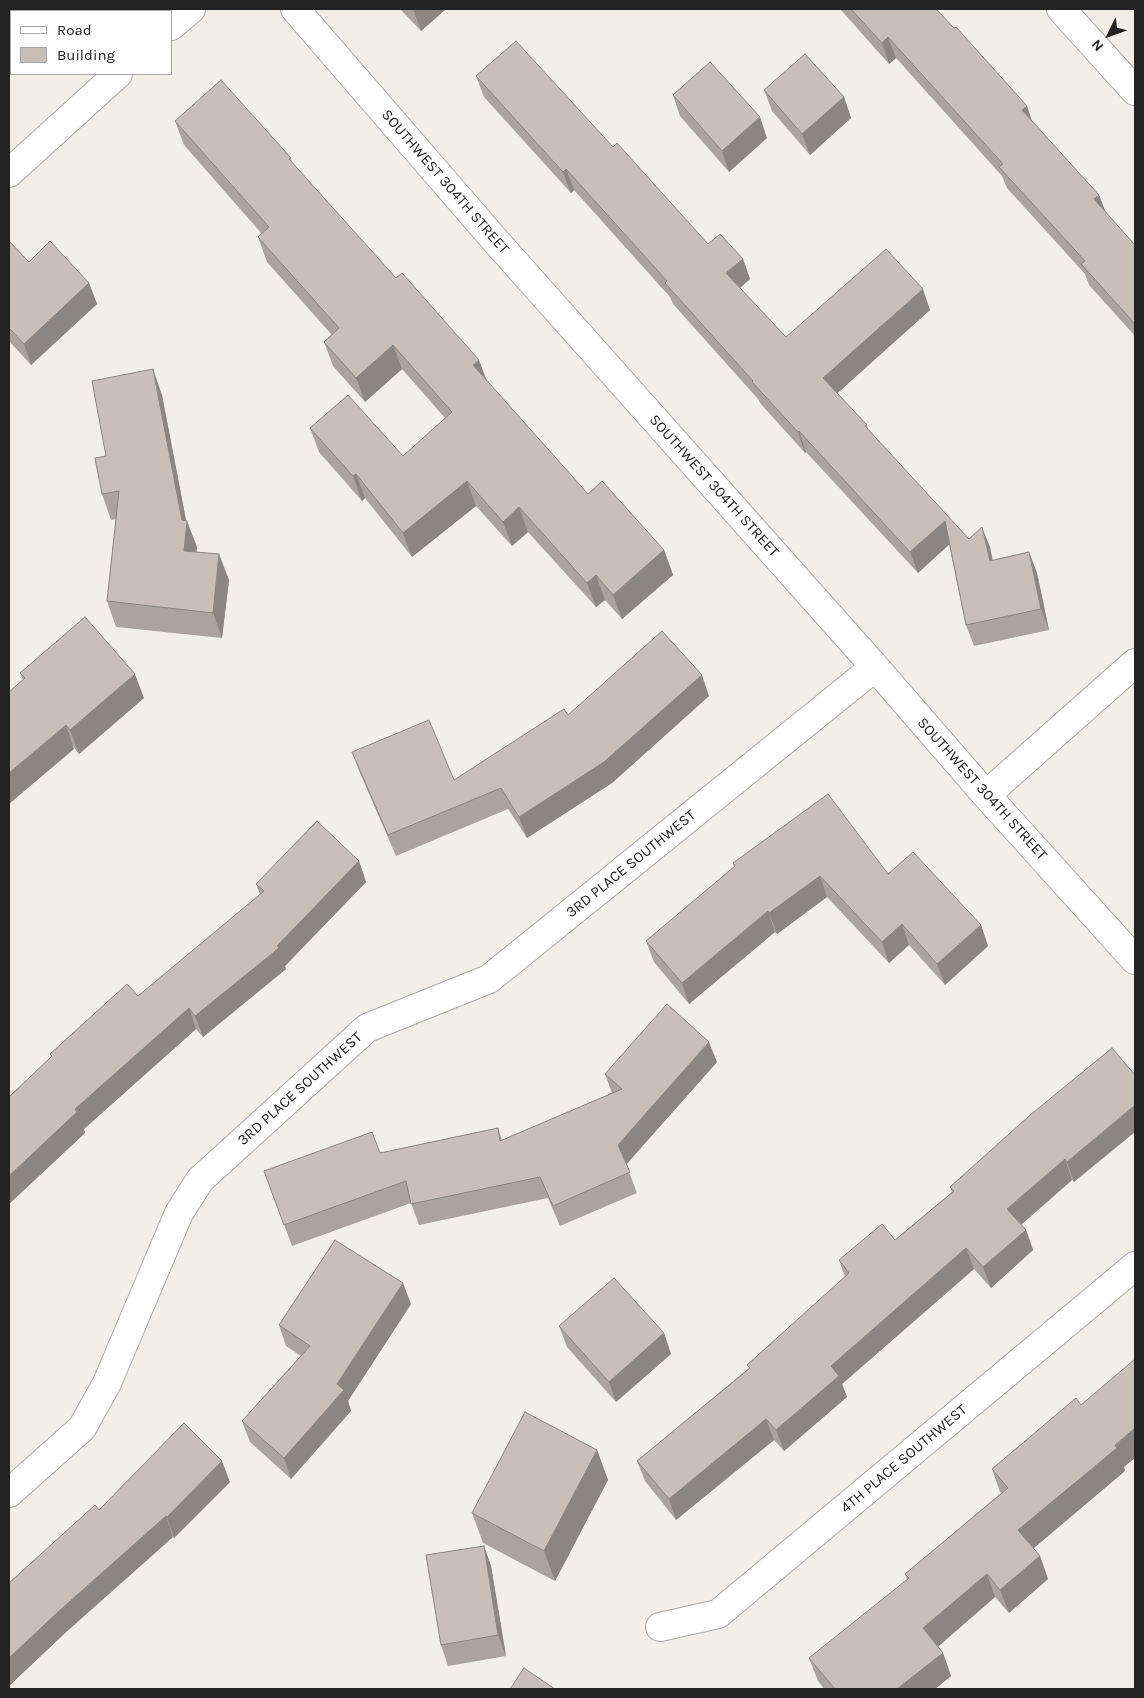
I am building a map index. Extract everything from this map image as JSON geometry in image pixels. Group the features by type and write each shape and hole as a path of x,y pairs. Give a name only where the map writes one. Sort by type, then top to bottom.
{"street":[{"path":"172,25 190,9"},
{"name":"SOUTHWEST 304TH STREET","path":"295,9 494,239 875,667 986,795 1135,960"},
{"path":"1061,9 1135,91"},
{"path":"9,173 117,75"},
{"path":"986,795 1135,663"},
{"name":"3RD PLACE SOUTHWEST","path":"9,1492 82,1428 107,1383 179,1213 200,1180 367,1028 489,979 875,667"},
{"name":"4TH PLACE SOUTHWEST","path":"660,1627 718,1614 1135,1266"}],"building":[{"path":"851,9 936,9 954,28 956,27 1027,106 1022,110 1099,195 1094,199 1135,245 1135,324 1081,264 1085,261 999,167 1003,164 888,37 882,43"},
{"path":"516,41 613,147 617,143 708,244 720,234 743,259 726,273 786,337 886,249 923,289 823,378 969,539 982,527 990,561 1029,552 1041,609 966,625 945,521 910,552 752,382 665,283 667,281 566,169 563,172 476,76"},
{"path":"805,54 844,97 802,134 764,90"},
{"path":"710,62 760,117 722,151 673,95"},
{"path":"221,80 396,278 402,273 479,360 473,365 588,494 602,481 664,550 613,595 596,575 587,583 519,507 503,522 467,481 403,533 356,474 353,476 310,428 348,395 403,456 452,412 393,345 356,378 324,342 339,328 258,237 269,227 175,121"},
{"path":"9,241 29,262 50,241 89,283 24,344 9,328"},
{"path":"153,369 182,520 187,521 184,551 219,554 213,613 107,601 119,491 102,494 95,458 106,456 92,381"},
{"path":"85,617 135,674 70,730 66,725 9,773 9,692 25,678 20,673"},
{"path":"662,631 702,675 604,762 519,817 501,788 388,835 352,752 429,720 454,780 564,709 568,715"},
{"path":"828,794 888,874 913,852 981,925 937,964 902,924 882,942 820,876 769,913 768,911 682,983 646,941 735,866 733,863"},
{"path":"317,821 359,861 277,946 279,948 195,1016 189,1008 75,1109 77,1112 9,1176 9,1097 52,1056 50,1054 127,984 138,996 264,891 256,884"},
{"path":"667,1004 709,1042 618,1145 630,1172 553,1206 540,1177 411,1204 406,1181 284,1225 264,1171 372,1132 380,1153 498,1128 500,1141 622,1089 605,1074"},
{"path":"1112,1048 1135,1075 1135,1105 1067,1162 1065,1159 1007,1209 1026,1230 983,1267 966,1248 831,1366 839,1376 776,1430 766,1419 669,1499 637,1461 750,1368 747,1365 849,1273 839,1260 882,1224 895,1240 954,1191 950,1187 1029,1116"},
{"path":"335,1240 403,1283 337,1384 344,1390 284,1458 242,1421 310,1346 279,1325"},
{"path":"614,1278 664,1333 609,1382 559,1326"},
{"path":"1135,1359 1135,1428 1115,1445 1117,1448 1018,1530 1040,1556 1000,1590 987,1574 923,1628 943,1653 897,1689 835,1689 809,1658 909,1578 905,1574 1008,1488 992,1469 1076,1398 1081,1405"},
{"path":"525,1412 597,1450 544,1551 472,1513"},
{"path":"184,1423 222,1461 167,1517 58,1612 9,1658 9,1583 95,1505 99,1510"},
{"path":"484,1546 498,1635 441,1645 426,1555"},
{"path":"524,1668 555,1689 510,1689"}]}
